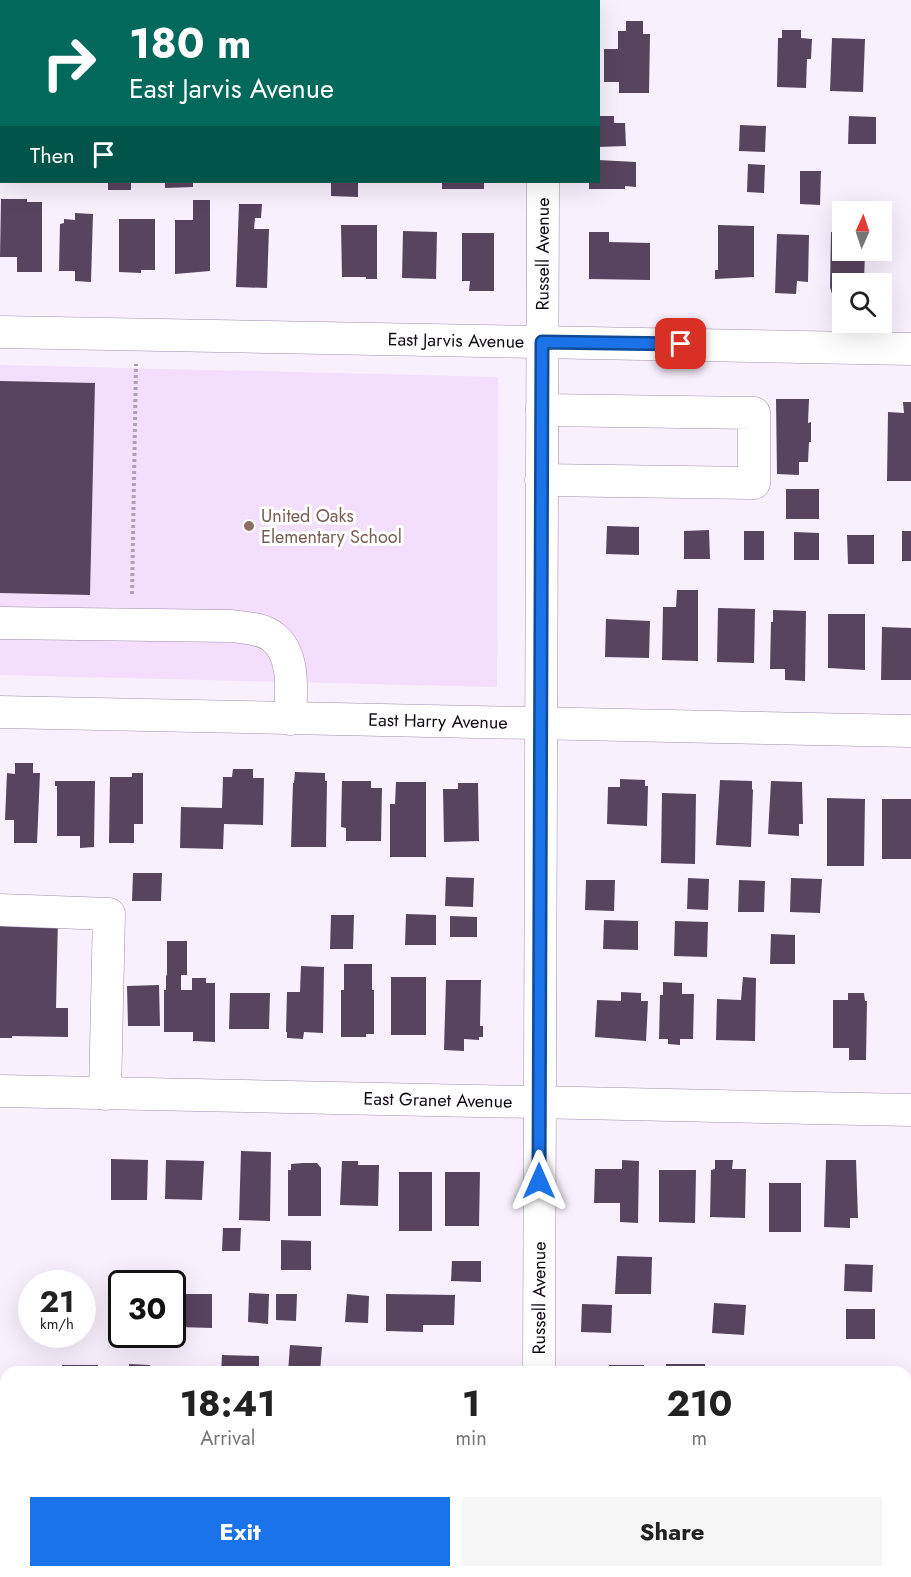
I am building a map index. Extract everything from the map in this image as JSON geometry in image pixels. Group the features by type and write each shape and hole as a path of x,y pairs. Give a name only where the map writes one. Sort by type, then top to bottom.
{"street":[{"name":"Russell Avenue","path":"539,1366 543,183"},
{"name":"East Jarvis Avenue","path":"0,332 911,349"},
{"path":"541,480 754,483 754,413 542,410"},
{"path":"0,623 232,626 255,629 273,637 284,652 290,671 290,718"},
{"name":"East Harry Avenue","path":"0,712 911,731"},
{"path":"0,910 109,914 105,1094"},
{"name":"East Granet Avenue","path":"0,1091 911,1110"}],"path":[{"path":"132,604 136,359"}],"shaded area":[{"name":"United Oaks Elementary School","path":"0,365 498,377 497,687 0,675"}],"building":[{"path":"626,21 643,21 643,34 650,34 649,93 619,93 619,82 604,82 604,49 618,49 618,31 626,31"},
{"path":"782,30 801,30 801,38 812,39 811,59 807,59 806,88 777,87 778,38 782,38"},
{"path":"832,38 865,39 863,92 830,91"},
{"path":"600,116 614,116 614,123 625,123 626,146 600,147"},
{"path":"849,116 876,117 876,144 848,144"},
{"path":"740,125 766,126 765,152 739,151"},
{"path":"600,160 636,162 636,187 589,189 589,183 600,183"},
{"path":"748,164 765,165 764,193 747,192"},
{"path":"800,171 821,171 820,205 800,204"},
{"path":"108,183 131,183 131,190 108,190"},
{"path":"165,183 193,183 193,187 165,188"},
{"path":"331,183 358,183 358,197 331,196"},
{"path":"442,183 484,183 484,189 442,189"},
{"path":"1,199 27,199 27,202 42,202 42,272 17,272 17,257 0,257"},
{"path":"193,200 210,200 210,271 175,274 175,220 193,220"},
{"path":"239,204 262,204 261,218 255,218 254,229 269,229 267,288 236,287"},
{"path":"75,213 93,214 91,282 75,281 75,271 59,271 60,224 64,223 64,219 75,220"},
{"path":"119,219 155,219 155,270 141,270 141,273 119,272"},
{"path":"341,225 377,225 377,279 342,277"},
{"path":"718,225 754,226 754,277 715,279 715,270 718,270"},
{"path":"403,231 437,232 436,279 402,278"},
{"path":"589,232 609,232 609,242 650,243 650,280 589,279"},
{"path":"832,232 832,261 865,261 864,273 832,273 832,294 830,287"},
{"path":"462,233 494,233 494,291 469,291 470,281 462,281"},
{"path":"777,234 809,235 808,282 797,281 796,294 775,293"},
{"path":"0,381 95,383 90,595 0,593"},
{"path":"776,399 809,399 808,423 811,422 811,442 809,442 808,462 799,462 799,475 777,474"},
{"path":"903,402 911,402 911,481 887,481 888,412 904,413"},
{"path":"786,489 819,489 819,519 786,519"},
{"path":"607,526 639,527 639,555 606,554"},
{"path":"709,530 710,559 684,559 684,531"},
{"path":"744,531 764,531 764,560 744,560"},
{"path":"902,531 911,531 911,561 902,561"},
{"path":"794,532 819,533 819,560 794,560"},
{"path":"847,535 874,535 874,564 848,564"},
{"path":"677,590 698,590 698,661 662,660 663,607 676,607"},
{"path":"718,608 755,609 754,663 717,662"},
{"path":"773,610 806,611 805,681 785,680 785,669 770,669"},
{"path":"828,614 865,614 865,670 828,668"},
{"path":"606,619 650,621 649,658 605,657"},
{"path":"882,627 911,628 911,680 881,680"},
{"path":"15,763 33,763 33,773 40,773 37,843 14,843 14,820 5,820 7,773 15,774"},
{"path":"233,769 253,769 253,778 264,778 263,825 224,824 223,849 180,848 181,807 222,808 223,777 232,777"},
{"path":"295,772 325,773 325,781 327,781 326,847 291,847"},
{"path":"132,773 143,773 143,824 134,824 134,843 109,843 110,777 132,777"},
{"path":"620,779 645,780 645,786 648,786 647,826 607,824 608,787 620,787"},
{"path":"720,780 752,781 751,847 716,845"},
{"path":"55,781 95,781 94,847 80,848 80,836 57,836 57,786 55,786"},
{"path":"342,781 371,781 371,788 382,788 381,841 346,841 346,828 341,827"},
{"path":"771,781 802,782 803,824 799,824 799,836 768,834"},
{"path":"396,782 426,782 426,857 390,857 390,804 395,804"},
{"path":"458,783 478,783 479,841 444,842 443,789 458,789"},
{"path":"662,793 696,794 695,864 661,863"},
{"path":"827,798 865,799 864,866 827,866"},
{"path":"882,799 911,799 911,859 882,859"},
{"path":"133,873 162,873 161,901 132,901"},
{"path":"446,877 474,878 473,907 445,906"},
{"path":"688,878 709,879 708,910 687,909"},
{"path":"791,878 822,879 820,913 790,912"},
{"path":"586,880 615,880 614,911 585,910"},
{"path":"739,880 765,881 764,912 738,912"},
{"path":"406,914 436,915 436,945 405,945"},
{"path":"331,915 354,915 353,949 330,949"},
{"path":"450,916 477,917 477,937 450,937"},
{"path":"0,917 58,918 56,1008 68,1008 68,1037 12,1036 12,1038 0,1038"},
{"path":"604,920 638,921 638,950 603,949"},
{"path":"675,921 708,922 707,957 674,956"},
{"path":"771,934 795,935 795,964 770,964"},
{"path":"167,941 187,941 187,975 181,975 181,990 192,990 192,978 206,978 206,983 215,983 215,1042 193,1041 193,1032 164,1032"},
{"path":"344,964 372,964 374,1034 366,1034 366,1037 341,1037 341,990 344,990"},
{"path":"301,966 324,967 323,1033 304,1032 303,1039 287,1038 287,992 300,992"},
{"path":"391,977 426,977 426,1035 391,1035"},
{"path":"743,977 756,978 755,1041 716,1040 717,999 741,1000"},
{"path":"446,980 481,980 480,1026 483,1026 483,1037 479,1037 479,1040 464,1039 464,1051 444,1050"},
{"path":"663,982 682,983 682,994 694,994 693,1039 680,1039 680,1045 668,1044 668,1039 659,1039 660,995 663,995"},
{"path":"159,985 160,1026 128,1026 127,986"},
{"path":"621,992 641,993 641,1001 648,1001 646,1041 595,1037 597,1000 621,1001"},
{"path":"230,993 270,993 269,1029 229,1029"},
{"path":"848,993 864,993 865,1001 867,1001 866,1060 849,1060 849,1048 833,1048 833,1000 848,1000"},
{"path":"241,1151 271,1152 270,1221 239,1220"},
{"path":"111,1159 148,1160 147,1200 111,1200"},
{"path":"166,1160 204,1161 202,1200 165,1199"},
{"path":"622,1160 639,1161 638,1223 620,1222 620,1203 594,1203 595,1169 622,1169"},
{"path":"715,1160 733,1160 732,1169 746,1169 745,1218 710,1217 711,1170 715,1169"},
{"path":"826,1160 856,1160 858,1218 850,1218 850,1228 824,1227"},
{"path":"342,1161 358,1161 358,1165 379,1165 378,1206 340,1205"},
{"path":"317,1163 321,1168 321,1216 288,1216 288,1170 291,1170 291,1164"},
{"path":"659,1170 696,1170 695,1223 659,1222"},
{"path":"399,1172 432,1172 432,1231 399,1231"},
{"path":"445,1172 480,1172 479,1226 445,1226"},
{"path":"769,1183 801,1183 801,1232 769,1232"},
{"path":"223,1228 241,1228 240,1251 222,1251"},
{"path":"281,1240 311,1241 311,1270 281,1270"},
{"path":"617,1256 652,1257 651,1294 615,1294"},
{"path":"452,1261 481,1261 481,1282 451,1281"},
{"path":"845,1264 873,1265 872,1292 844,1291"},
{"path":"249,1293 269,1294 268,1324 248,1322"},
{"path":"186,1294 212,1294 212,1328 186,1327"},
{"path":"276,1294 297,1294 296,1321 276,1320"},
{"path":"347,1294 369,1296 368,1323 345,1322"},
{"path":"386,1294 455,1295 454,1325 423,1325 423,1332 386,1331"},
{"path":"714,1303 746,1305 744,1335 712,1333"},
{"path":"582,1304 612,1305 611,1333 581,1332"},
{"path":"846,1309 875,1309 875,1339 846,1339"},
{"path":"290,1345 322,1347 320,1366 288,1366"},
{"path":"222,1355 259,1356 259,1366 221,1366"},
{"path":"129,1364 150,1365 150,1366 129,1366"},
{"path":"666,1364 705,1364 705,1366 666,1366"},
{"path":"62,1365 98,1365 98,1366"},
{"path":"609,1365 644,1365 644,1366"}],"place":[{"name":"United Oaks Elementary School","path":"249,526"}],"route":[{"path":"539,1181 542,342 681,344"}]}
